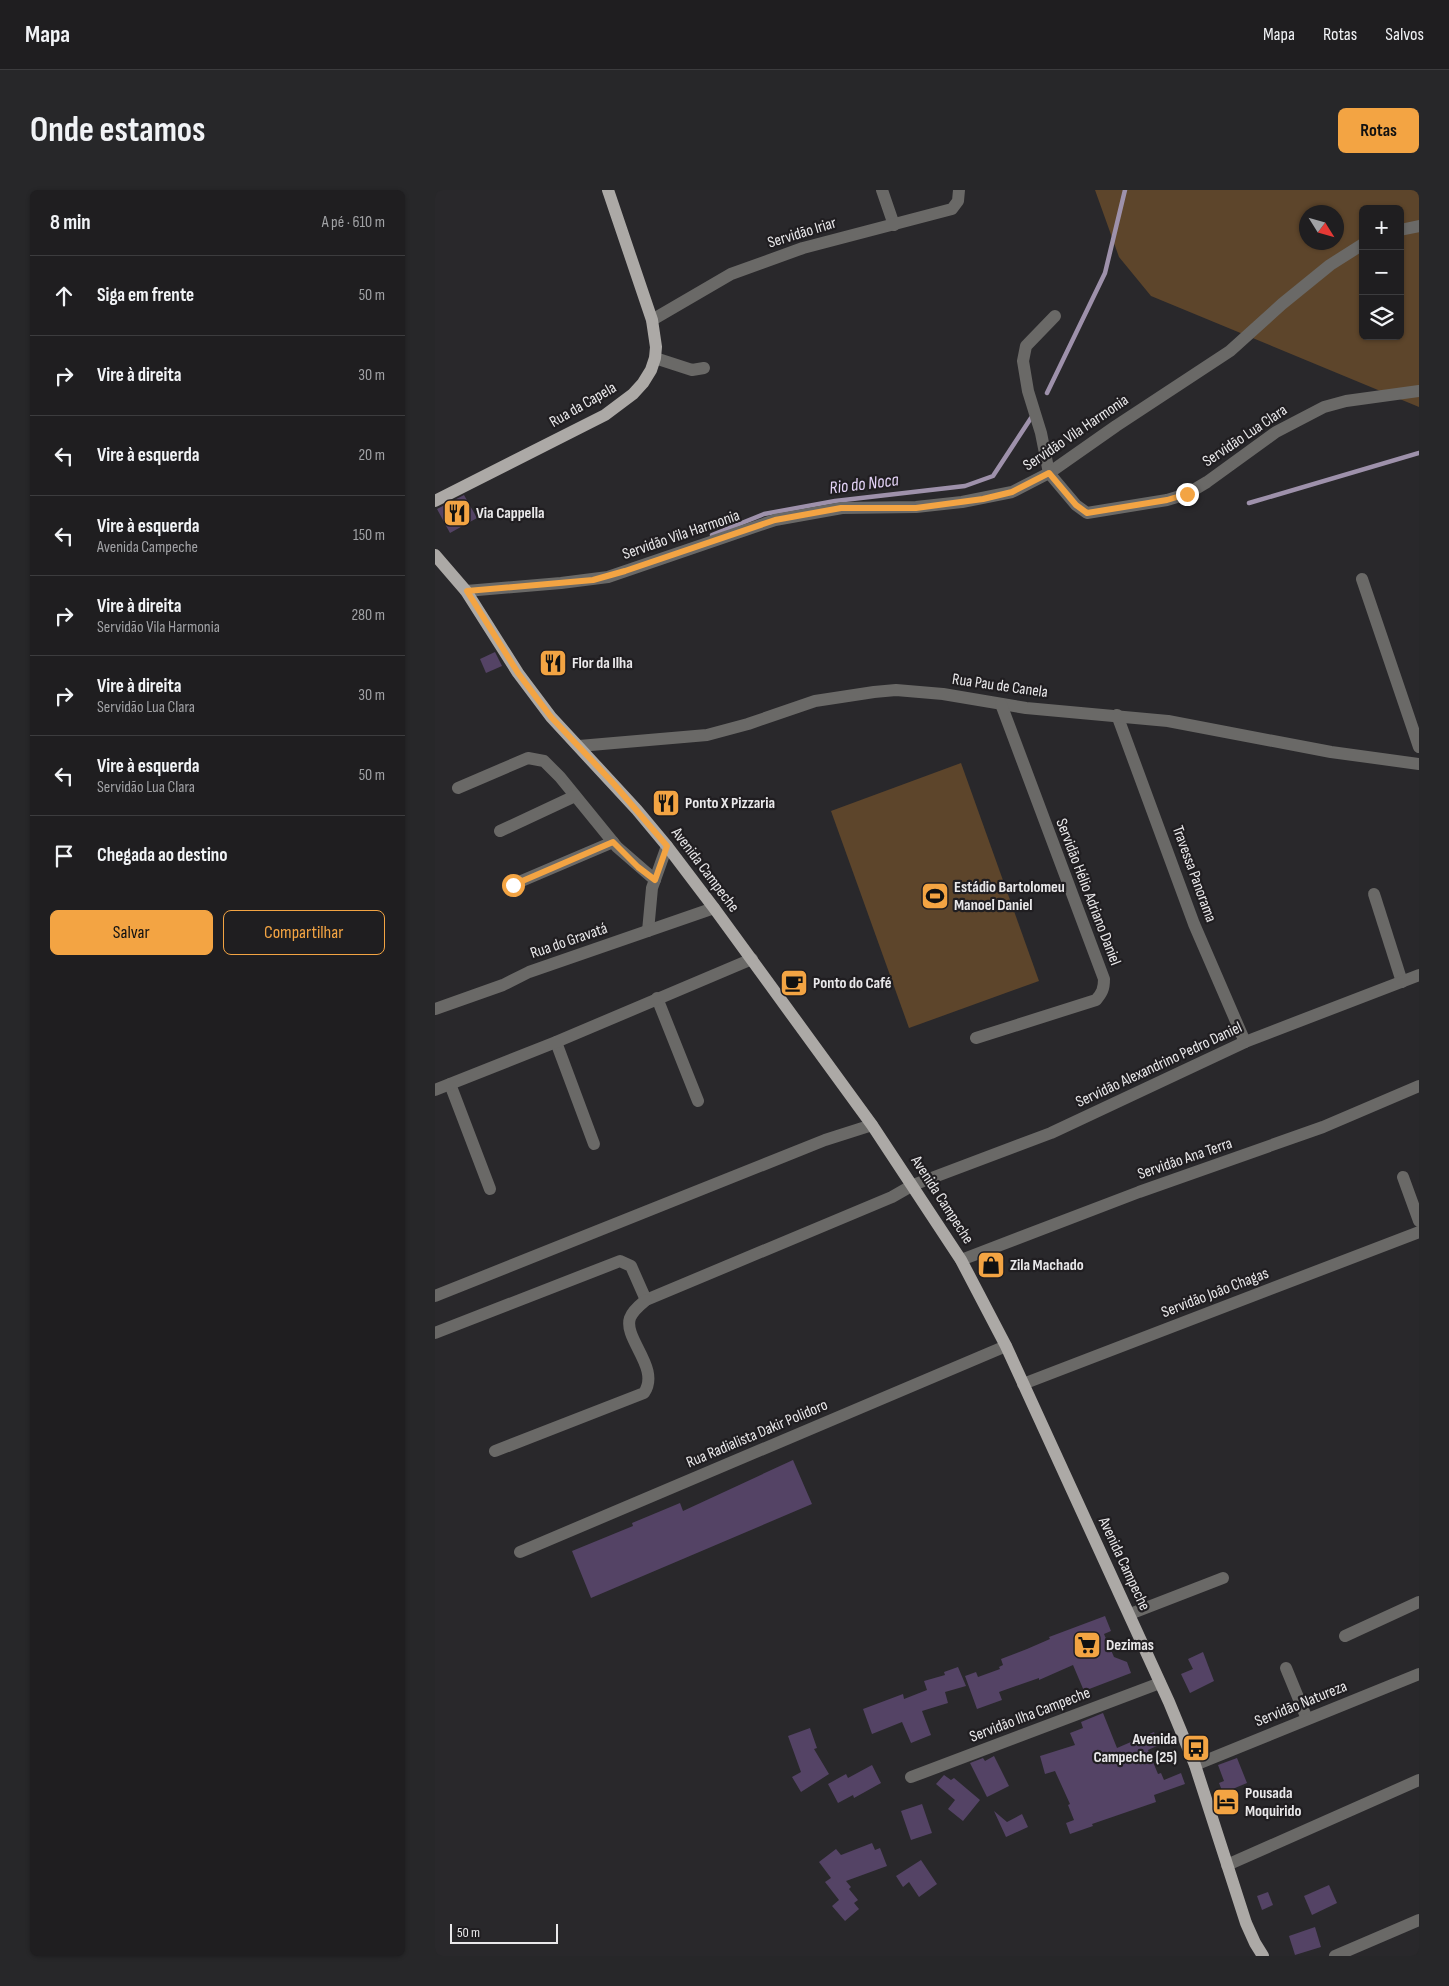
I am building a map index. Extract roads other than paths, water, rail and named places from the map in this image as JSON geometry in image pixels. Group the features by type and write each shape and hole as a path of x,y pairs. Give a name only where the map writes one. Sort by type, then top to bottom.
{"main road":[{"name":"Rua da Capela","path":"435,501 605,415 621,405 643,383 655,358 655,334 608,190"},
{"name":"Avenida Campeche","path":"435,555 467,591 518,673 551,717 667,846 714,908 873,1124 961,1260 1006,1346 1160,1683 1195,1764 1246,1923 1255,1944 1263,1956"}],"street":[{"path":"882,190 894,225"},
{"name":"Servidão Iriar","path":"652,320 731,274 803,248 952,210 958,201 959,190"},
{"path":"1404,229 1419,226"},
{"name":"Servidão Vila Harmonia","path":"467,591 593,580 616,574 775,520 841,508 916,508 983,499 1012,492 1049,473 1230,351 1282,304 1330,265 1359,247"},
{"path":"1049,473 1041,433 1028,391 1023,361 1027,346 1055,316"},
{"path":"655,358 692,370 705,368"},
{"name":"Servidão Lua Clara","path":"1049,473 1076,505 1087,513 1167,500 1187,494 1207,482 1276,432 1324,407 1346,401 1419,391"},
{"path":"1362,579 1419,747"},
{"name":"Rua Pau de Canela","path":"579,746 707,735 748,724 815,701 896,690 927,692 1001,704 1190,724 1331,752 1419,764"},
{"name":"Servidão Hélio Adriano Daniel","path":"977,1038 1096,1000 1102,994 1104,987 1103,979 1001,704"},
{"name":"Travessa Panorama","path":"1117,715 1197,931 1245,1042"},
{"path":"458,788 528,758 544,761 613,842 638,867 655,880"},
{"path":"501,831 575,796"},
{"path":"513,885 613,842"},
{"path":"648,931 652,888 667,846"},
{"path":"1374,894 1402,982"},
{"name":"Rua do Gravatá","path":"435,1009 503,985 529,972 714,908"},
{"path":"435,1090 556,1042 752,959"},
{"name":"Servidão Alexandrino Pedro Daniel","path":"646,1300 892,1197 913,1185 1075,1122 1245,1042 1419,974"},
{"path":"657,998 698,1101"},
{"path":"556,1042 594,1144"},
{"path":"450,1084 490,1189"},
{"name":"Servidão Ana Terra","path":"961,1260 1139,1192 1323,1127 1419,1086"},
{"path":"435,1296 825,1140 873,1124"},
{"path":"1403,1177 1419,1221"},
{"name":"Servidão João Chagas","path":"1023,1384 1419,1232"},
{"path":"435,1333 620,1261 631,1266 646,1300 635,1309 629,1320 631,1331 649,1376 648,1387 644,1393 495,1451"},
{"name":"Rua Radialista Dakir Polidoro","path":"520,1552 1006,1346"},
{"path":"1129,1614 1223,1578"},
{"path":"1345,1636 1419,1602"},
{"path":"1286,1668 1307,1719"},
{"name":"Servidão Natureza","path":"1195,1764 1419,1674"},
{"name":"Servidão Ilha Campeche","path":"911,1777 1160,1683"},
{"path":"1227,1865 1419,1780"},
{"path":"1335,1956 1419,1920"}],"waterway":[{"name":"Rio do Noca","path":"1047,393 1105,273 1125,190"},
{"name":"Rio do Noca","path":"712,535 764,514 835,501 965,486 993,476 1031,418"},
{"path":"1249,503 1419,453"}],"place":[{"name":"Via Cappella","path":"457,513"},
{"name":"Flor da Ilha","path":"553,663"},
{"name":"Ponto X Pizzaria","path":"666,803"},
{"name":"Estádio Bartolomeu Manoel Daniel","path":"935,896"},
{"name":"Ponto do Café","path":"794,983"},
{"name":"Zila Machado","path":"991,1265"},
{"name":"Dezimas","path":"1087,1645"},
{"name":"Avenida Campeche (25)","path":"1196,1748"},
{"name":"Pousada Moquirido","path":"1226,1802"}]}
